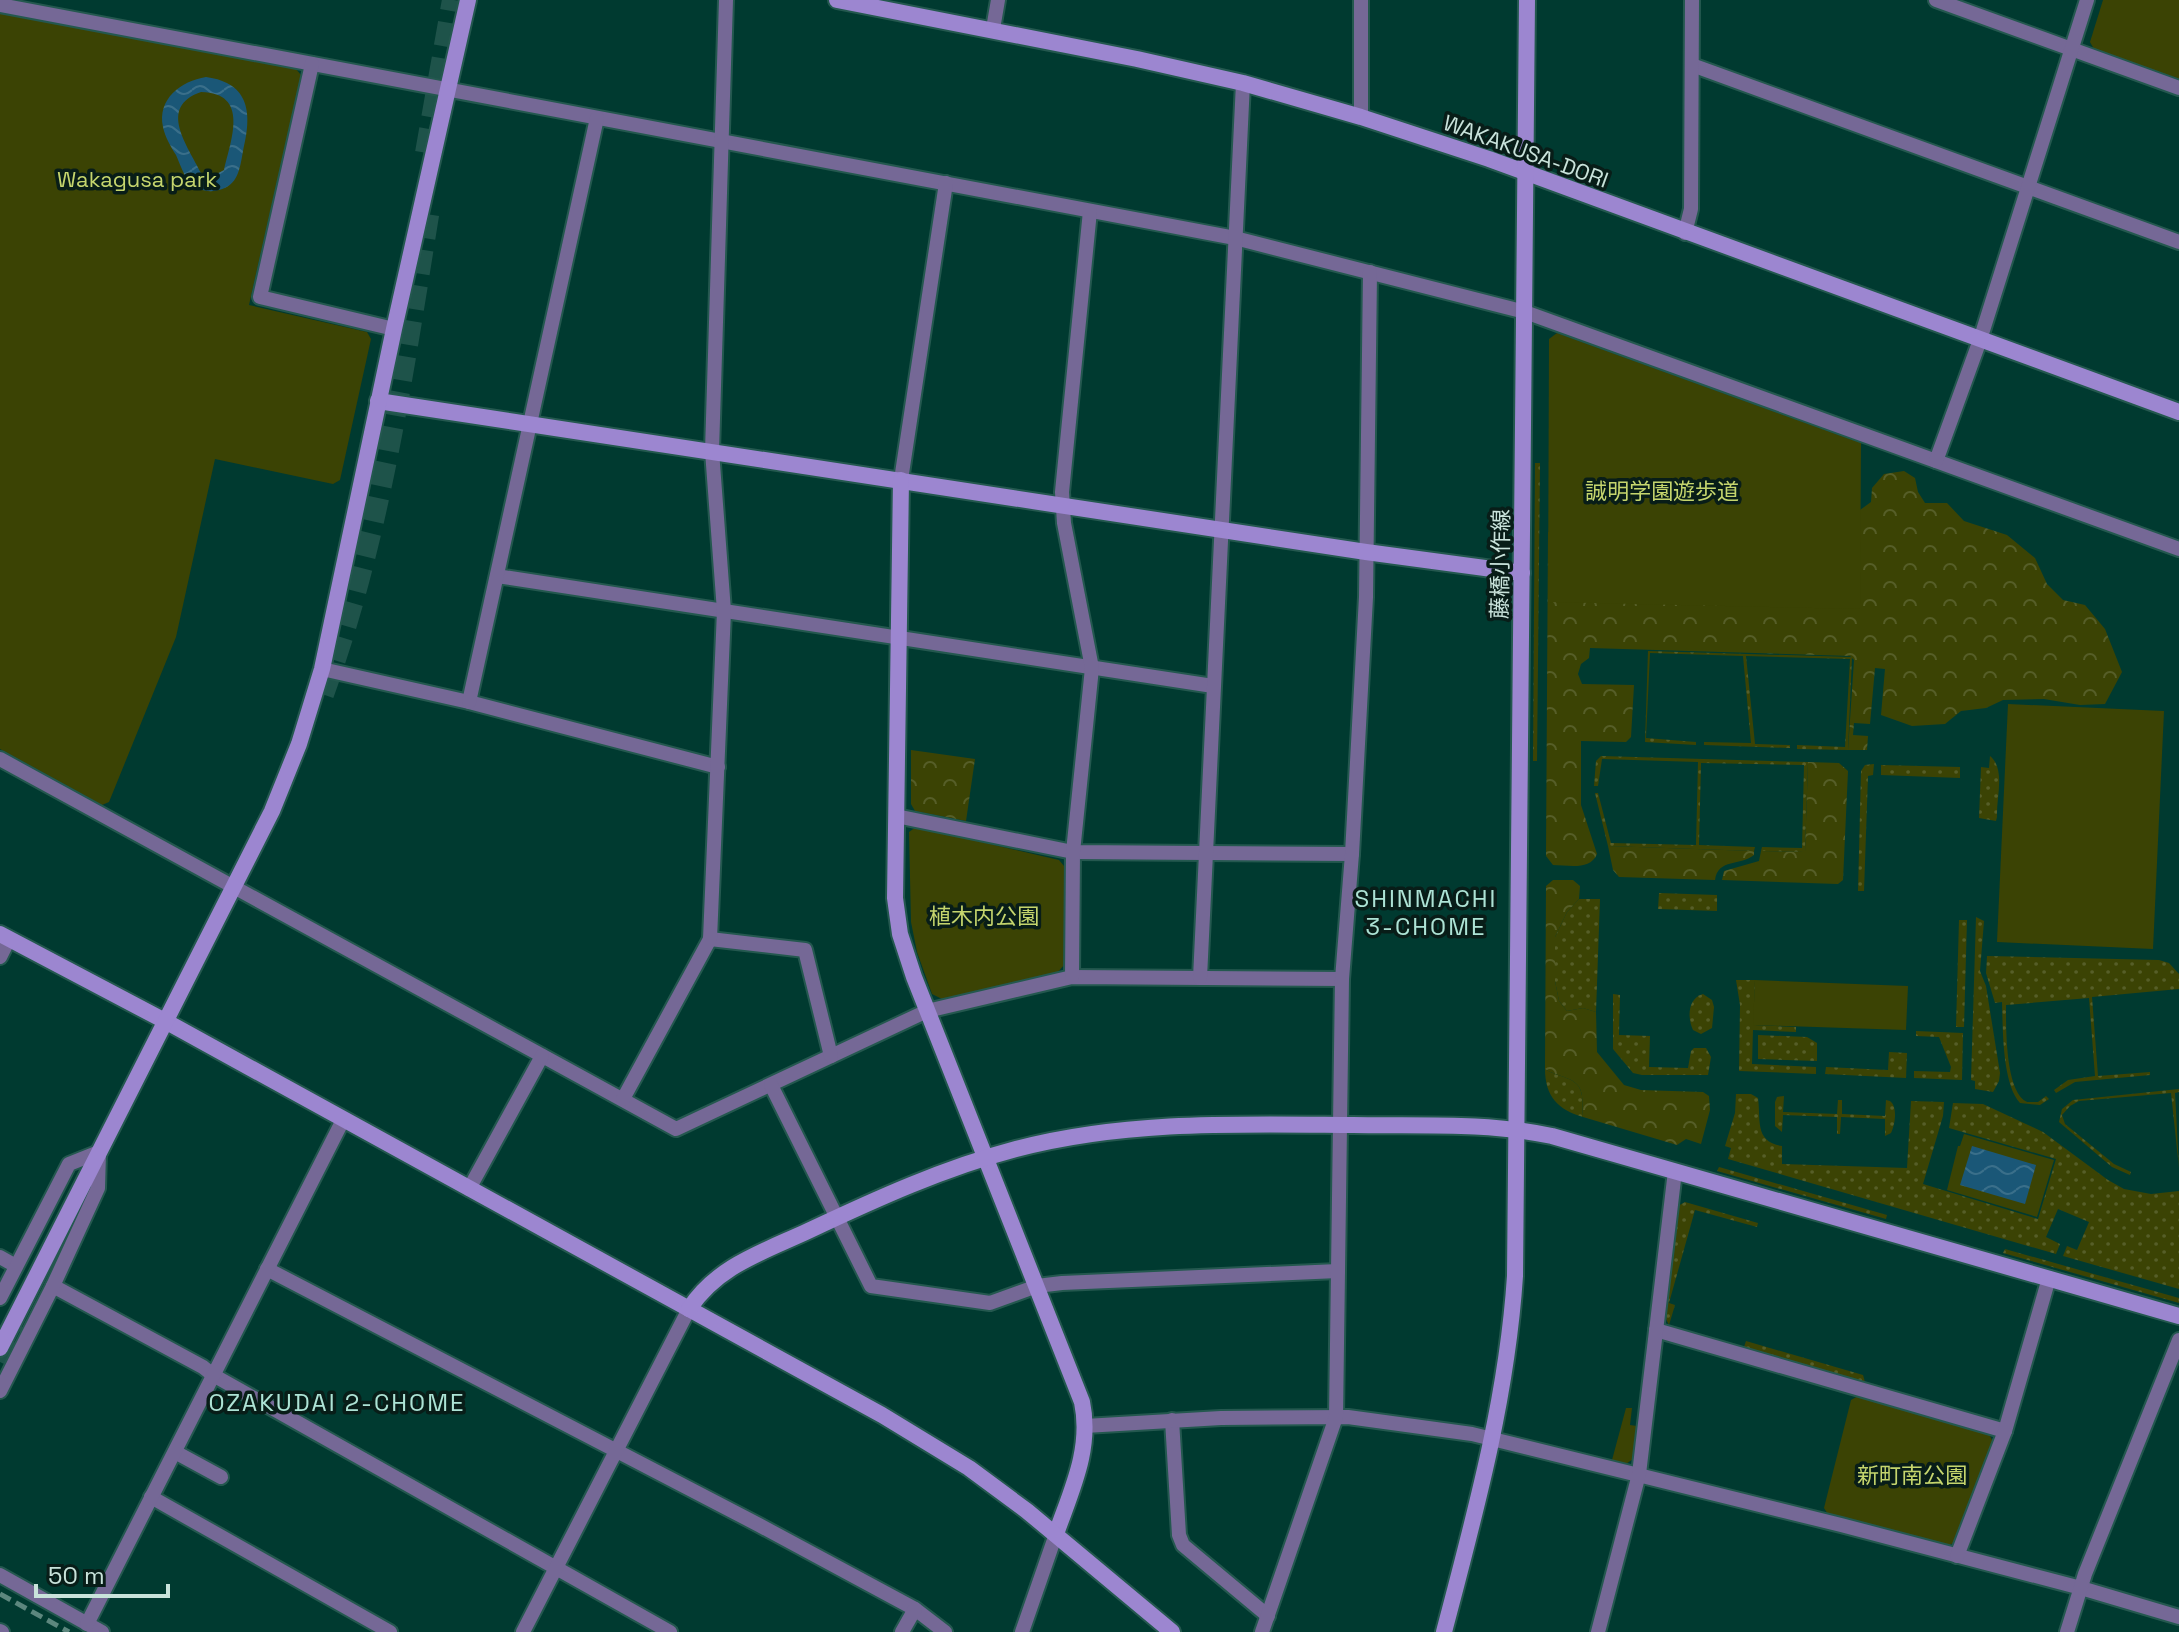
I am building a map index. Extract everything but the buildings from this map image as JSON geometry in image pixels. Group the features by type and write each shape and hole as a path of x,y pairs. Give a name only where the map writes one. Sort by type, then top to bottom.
{"street":[{"path":"0,1348 272,811 287,775 322,669 378,401 468,0"},
{"path":"623,1099 710,939 724,611 712,451 726,0"},
{"name":"WAKAKUSA-DORI","path":"837,0 993,29 1243,83 1361,117 2179,412"},
{"path":"993,29 998,0"},
{"path":"1361,0 1361,117"},
{"name":"藤橋小作線","path":"1444,1632 1493,1439 1513,1304 1518,1129 1527,0"},
{"path":"1685,233 1691,209 1692,0"},
{"path":"1936,0 2179,88"},
{"path":"1936,461 1980,340 2087,0"},
{"path":"0,5 38,6 312,64 1235,238 1525,312 2179,549"},
{"path":"312,64 260,297 394,329"},
{"path":"1692,65 2179,242"},
{"path":"1200,978 1243,83"},
{"path":"469,702 597,118"},
{"path":"946,183 901,480 895,898 906,954 927,1011 1079,1391 1085,1426 1082,1459 1022,1632"},
{"path":"1072,977 1073,852 1092,668 1062,505 1090,211"},
{"path":"1262,1632 1336,1417 1342,979 1352,854 1366,552 1370,272"},
{"path":"378,401 1366,552 1522,573"},
{"path":"497,576 1213,686"},
{"path":"322,669 469,702 718,767"},
{"path":"0,759 676,1129 927,1011 1072,977 1342,979"},
{"path":"896,816 1073,852 1352,854"},
{"path":"0,957 5,936 689,1309 936,1448 1056,1534 1172,1632"},
{"path":"710,939 805,950 831,1056"},
{"path":"469,1189 542,1056"},
{"path":"771,1085 871,1286 990,1303 1037,1286 1338,1271"},
{"path":"87,1624 343,1120"},
{"path":"523,1632 701,1290 722,1272 908,1186 986,1158 1066,1139 1148,1128 1339,1125 1518,1129 1572,1141 2179,1316"},
{"path":"0,1298 69,1164 99,1152"},
{"path":"0,1391 98,1188 99,1152"},
{"path":"1600,1632 1639,1474 1675,1171"},
{"path":"0,1257 16,1266"},
{"path":"267,1269 915,1609 945,1632"},
{"path":"1957,1556 2005,1431 2049,1278"},
{"path":"53,1286 203,1367 670,1632"},
{"path":"1656,1330 2005,1431"},
{"path":"2067,1632 2081,1588 2179,1340"},
{"path":"1085,1426 1172,1420 1336,1417 1493,1439 2081,1588 2179,1617"},
{"path":"1172,1420 1179,1535 1183,1545 1268,1616"},
{"path":"175,1452 221,1477"},
{"path":"151,1497 390,1632"},
{"path":"0,1575 102,1632"},
{"path":"902,1632 915,1609"}],"green space":[{"path":"2103,0 2179,0 2179,79 2094,49 2090,42"},
{"name":"Wakagusa park","path":"0,13 296,69 301,75 249,305 367,332 371,339 340,480 333,484 215,459 176,637 109,802 102,805 0,749"},
{"name":"誠明学園遊歩道","path":"1557,333 1861,443 1860,609 1548,602 1549,339"},
{"path":"1535,463 1540,463 1537,761 1533,761"},
{"path":"1904,471 1915,478 1918,492 1925,503 1947,503 1964,521 2007,535 2035,558 2047,584 2063,600 2085,605 2105,629 2122,672 2105,704 2080,705 2044,699 2003,700 1986,708 1961,711 1945,724 1912,726 1881,715 1885,669 1875,668 1870,724 1854,723 1853,735 1868,736 1867,750 1848,750 1854,660 1850,656 1590,648 1589,658 1581,664 1578,674 1582,684 1634,685 1631,737 1626,742 1581,741 1581,805 1597,854 1584,865 1553,865 1546,856 1548,532 1844,508 1860,510 1871,502 1872,488 1884,474"},
{"path":"1648,651 1852,657 1848,750 1797,749 1797,745 1845,747 1850,659 1746,656 1755,744 1790,745 1790,748 1704,745 1704,742 1751,743 1743,656 1650,653 1646,738 1696,742 1696,745 1645,742"},
{"path":"2008,704 2164,711 2153,949 1997,942"},
{"path":"911,750 975,759 966,821 915,811 911,804"},
{"path":"1601,756 1808,762 1805,852 1761,851 1762,847 1802,848 1804,765 1701,763 1699,845 1755,847 1754,851 1608,846 1595,793 1598,793 1611,843 1696,845 1698,762 1602,759 1598,786 1594,786 1596,761"},
{"path":"1990,756 1999,776 1996,821 1979,818 1981,767 1989,768"},
{"path":"1808,762 1839,763 1848,771 1843,880 1838,884 1722,880 1724,871 1759,861 1761,851 1805,852"},
{"path":"1874,764 1873,775 1868,776 1864,891 1858,891 1861,771 1865,765"},
{"path":"1881,765 1960,767 1960,778 1881,775"},
{"name":"植木内公園","path":"916,827 1059,860 1064,866 1064,965 1058,972 942,999 932,994 917,952 911,922 909,832"},
{"path":"1608,846 1754,851 1754,855 1725,865 1715,880 1619,877 1613,870"},
{"path":"1553,880 1573,880 1580,886 1579,899 1567,912 1555,937 1555,981 1559,1001 1567,1011 1583,1008 1596,1012 1597,1052 1624,1085 1641,1090 1703,1092 1709,1096 1710,1110 1701,1144 1686,1139 1677,1145 1583,1117 1582,1096 1577,1085 1545,1069 1546,886"},
{"path":"1659,893 1717,895 1717,911 1658,909"},
{"path":"1579,899 1600,899 1596,1012 1583,1008 1567,1011 1559,1001 1555,981 1555,937 1567,912"},
{"path":"1976,917 1984,921 1980,971 1986,986 2000,1073 1993,1092 1975,1089 1975,1081 1971,1080"},
{"path":"1959,920 1967,920 1964,1027 1956,1027"},
{"path":"1987,956 2159,960 2169,963 2179,974 2179,989 2092,997 2098,1076 2150,1072 2150,1075 2075,1082 2056,1093 2054,1090 2068,1080 2095,1076 2089,998 2006,1005 2008,1058 2014,1086 2027,1102 2038,1102 2046,1096 2049,1099 2040,1105 2020,1103 2010,1083 2003,1041 2002,1002 1995,1003 1986,973"},
{"path":"1736,980 1755,980 1754,1025 1796,1027 1796,1032 1753,1030 1752,1064 1816,1067 1816,1074 1739,1071 1740,1005"},
{"path":"1755,980 1908,986 1906,1030 1753,1025"},
{"path":"1613,994 1620,995 1619,1035 1650,1036 1649,1067 1688,1068 1691,1051 1706,1048 1711,1057 1708,1075 1633,1073 1613,1049"},
{"path":"1703,994 1712,1000 1714,1007 1712,1028 1701,1034 1693,1030 1690,1014 1694,999"},
{"path":"1916,1031 1963,1033 1962,1080 1914,1078 1914,1071 1950,1072 1951,1067 1939,1037 1916,1036"},
{"path":"1758,1035 1807,1037 1817,1043 1817,1061 1758,1059"},
{"path":"1889,1052 1907,1053 1906,1078 1825,1074 1826,1067 1888,1070"},
{"path":"1545,1069 1577,1085 1582,1096 1583,1117 1560,1106 1550,1094"},
{"path":"2179,1089 2175,1093 2179,1168 2171,1093 2079,1101 2062,1115 2065,1124 2114,1164 2131,1172 2130,1175 2112,1167 2059,1122 2062,1109 2073,1100"},
{"path":"1736,1094 1751,1094 1758,1098 1763,1135 1773,1144 1782,1146 1782,1164 1907,1168 1911,1101 1944,1102 1943,1116 1923,1184 2038,1219 2056,1159 1949,1128 1953,1103 1983,1104 2043,1132 2124,1189 2151,1194 2179,1191 2179,1289 2063,1256 2067,1246 2077,1250 2089,1222 2058,1209 2046,1237 2060,1244 2056,1254 1728,1159 1731,1148 1725,1146 1735,1113"},
{"path":"1784,1096 1783,1112 1837,1114 1838,1100 1842,1100 1842,1114 1885,1116 1886,1100 1890,1101 1895,1112 1894,1125 1891,1133 1885,1136 1885,1119 1841,1117 1840,1134 1837,1134 1837,1117 1783,1115 1782,1132 1775,1126 1775,1102 1777,1097"},
{"path":"1964,1134 2054,1160 2037,1217 1947,1190"},
{"path":"1719,1167 1887,1215 1886,1219 1717,1171"},
{"path":"1685,1202 1758,1223 1757,1227 1695,1210 1669,1303 1675,1305 1669,1325 1666,1319 1678,1206"},
{"path":"2005,1249 2179,1298 2179,1303 2003,1253"},
{"path":"1746,1341 1863,1375 1865,1382 1744,1347"},
{"name":"新町南公園","path":"1858,1396 1989,1434 1993,1442 1954,1543 1946,1546 1829,1516 1824,1508 1851,1400"},
{"path":"1626,1408 1632,1408 1630,1425 1637,1426 1633,1459 1626,1464 1612,1460"}],"water":[{"path":"197,79 221,80 232,86 245,103 247,113 246,138 237,175 230,185 215,191 200,189 190,183 163,127 162,117 167,100 180,87","holes":["201,92 216,94 226,100 234,120 224,170 211,177 201,173 184,139 178,117 188,99"]},
{"path":"1972,1146 2036,1165 2025,1204 1960,1185"}],"tunnel":[{"path":"427,153 454,0"},
{"path":"322,694 342,634 374,513 429,203"},
{"path":"0,1362 18,1325"}],"railway":[{"path":"0,1594 69,1632"}],"district":[{"name":"SHINMACHI 3-CHOME","path":"1426,913"},
{"name":"OZAKUDAI 2-CHOME","path":"337,1403"}]}
